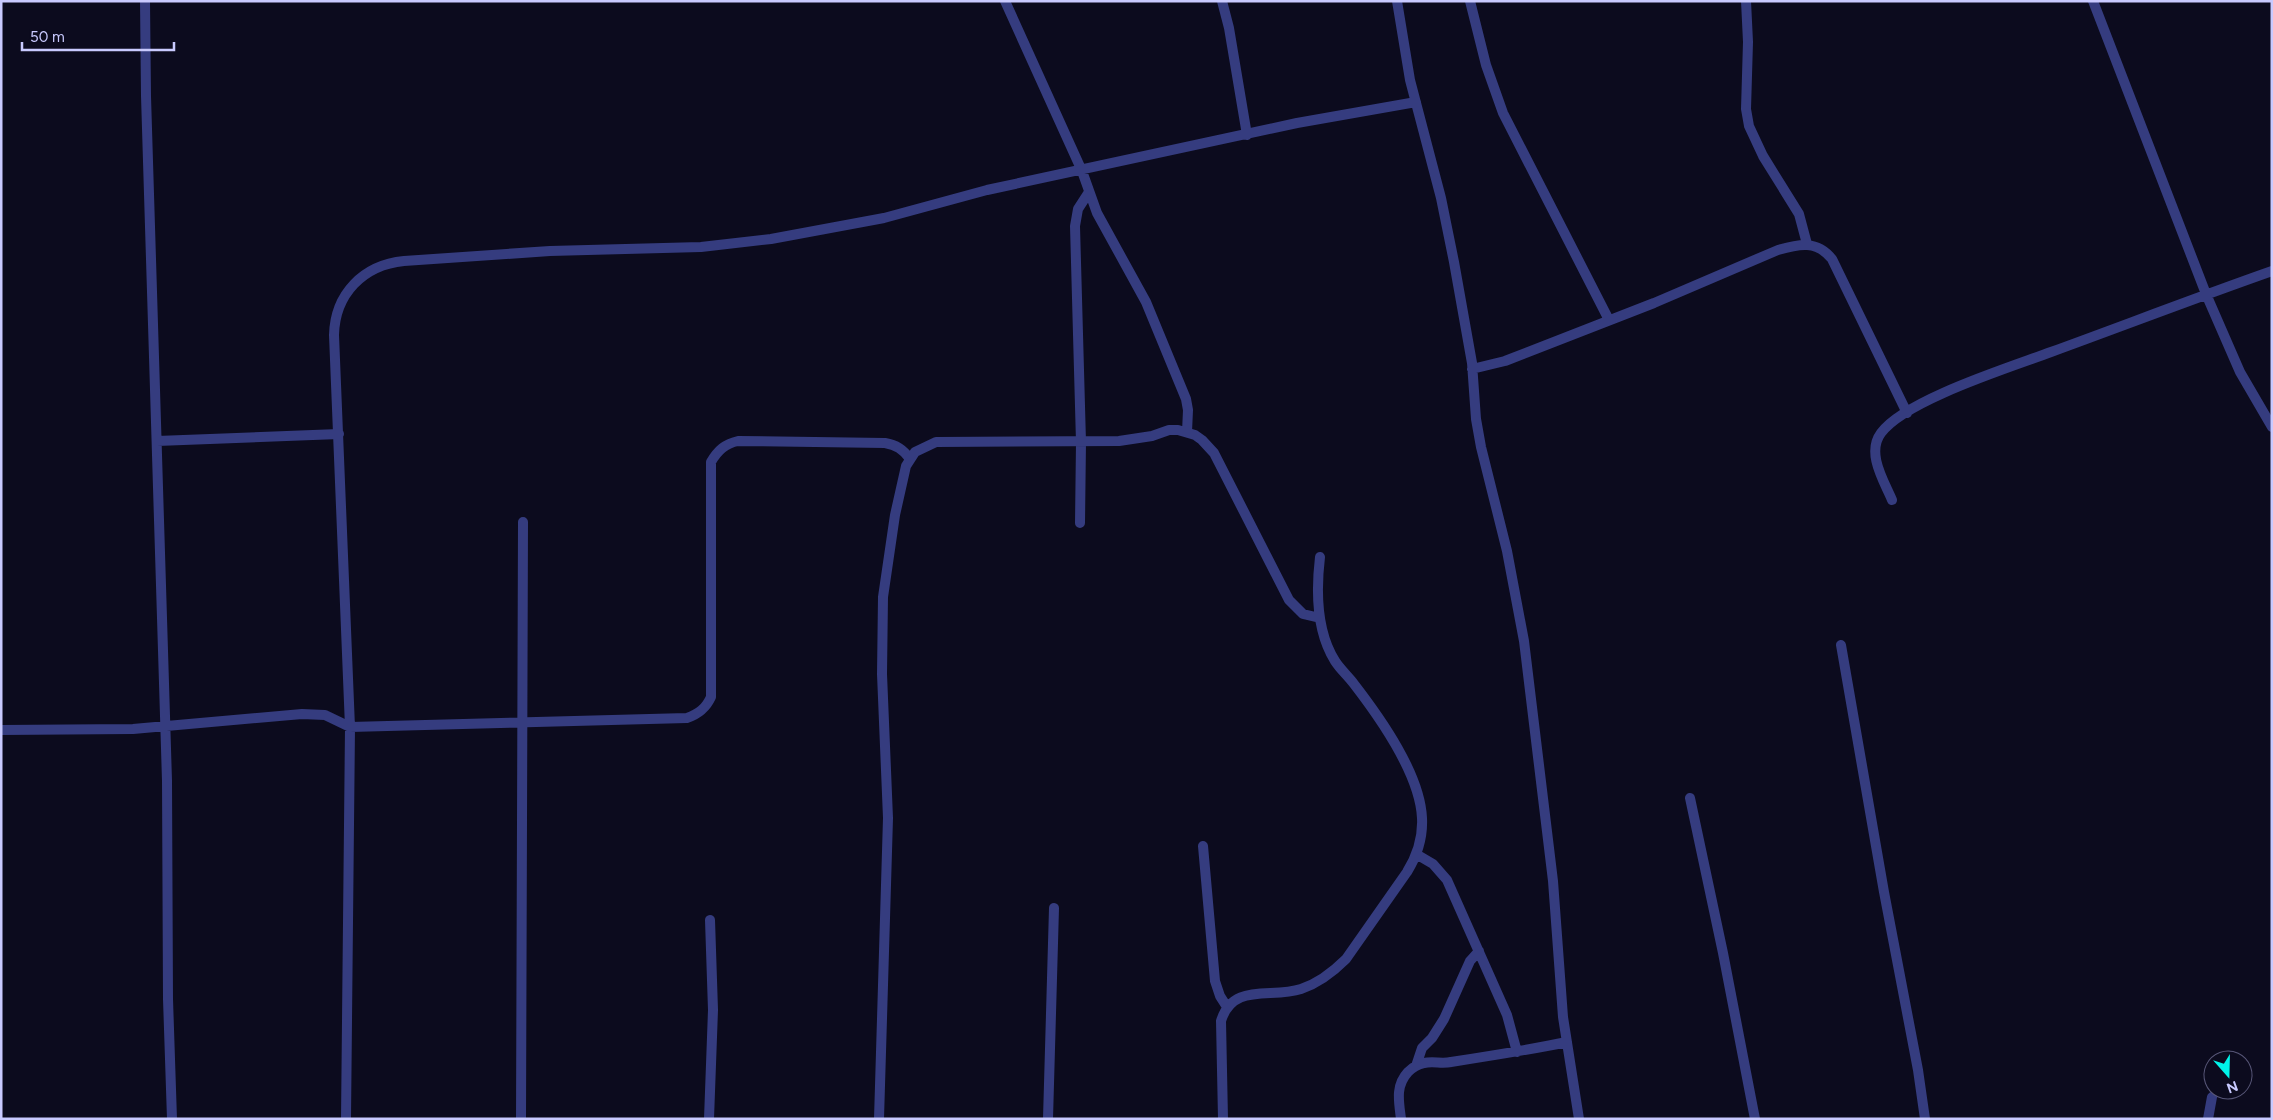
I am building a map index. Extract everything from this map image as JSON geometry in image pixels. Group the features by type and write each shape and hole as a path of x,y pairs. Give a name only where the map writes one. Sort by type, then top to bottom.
{"street":[{"path":"145,1 165,728 168,999 172,1119"},
{"path":"1004,1 1082,171 1107,233 1127,265 1146,302 1186,399 1188,410 1187,432"},
{"path":"1222,1 1230,28 1247,134"},
{"path":"1397,1 1401,35 1450,244 1472,369 1475,410 1481,447 1508,551 1525,649 1553,881 1563,1017 1579,1119"},
{"path":"1470,1 1486,65 1503,113 1609,320"},
{"path":"1746,1 1748,42 1746,109 1750,126 1763,156 1799,214 1807,244"},
{"path":"2093,1 2206,294 2240,372 2272,426"},
{"path":"346,1119 350,727 334,336 337,312 341,301 354,282 382,265 404,261 550,251 701,247 771,239 884,218 987,190 1297,123 1416,102"},
{"path":"1080,523 1081,442 1076,226 1078,209 1089,192"},
{"path":"1472,369 1505,361 1698,286 1778,250 1807,244 1820,247 1832,258 1910,411"},
{"path":"1892,500 1877,465 1876,448 1882,432 1910,411 1941,395 2206,294 2272,271"},
{"path":"879,1119 888,818 882,636 888,555 895,515 910,459 922,447 936,442 1081,442 1127,440 1152,436 1169,430 1187,432 1202,440 1214,453 1289,600 1303,614 1320,618"},
{"path":"157,441 339,434"},
{"path":"1,730 165,728 210,721 302,714 324,715 350,727 687,718 695,716 706,707 711,697 711,462 723,446 738,441 885,444 894,445 902,449 910,459"},
{"path":"521,1119 523,522"},
{"path":"1223,1119 1221,1021 1226,1007 1238,997 1246,994 1270,994 1301,989 1327,976 1337,968 1346,959 1407,872 1416,854 1422,833 1422,819 1416,790 1388,733 1335,660 1326,640 1320,618 1318,578 1320,557"},
{"path":"1841,645 1884,892 1917,1060 1925,1119"},
{"path":"1690,798 1723,952 1755,1119"},
{"path":"1204,846 1215,981 1226,1007"},
{"path":"1416,854 1433,864 1448,880 1507,1015 1517,1052"},
{"path":"1048,1119 1054,908"},
{"path":"708,1119 714,1010 710,920"},
{"path":"1416,1066 1422,1048 1432,1038 1444,1019 1470,961 1478,951"},
{"path":"1401,1119 1398,1097 1399,1087 1402,1078 1416,1066 1424,1063 1442,1064 1567,1042"},
{"path":"2208,1119 2211,1100"}]}
